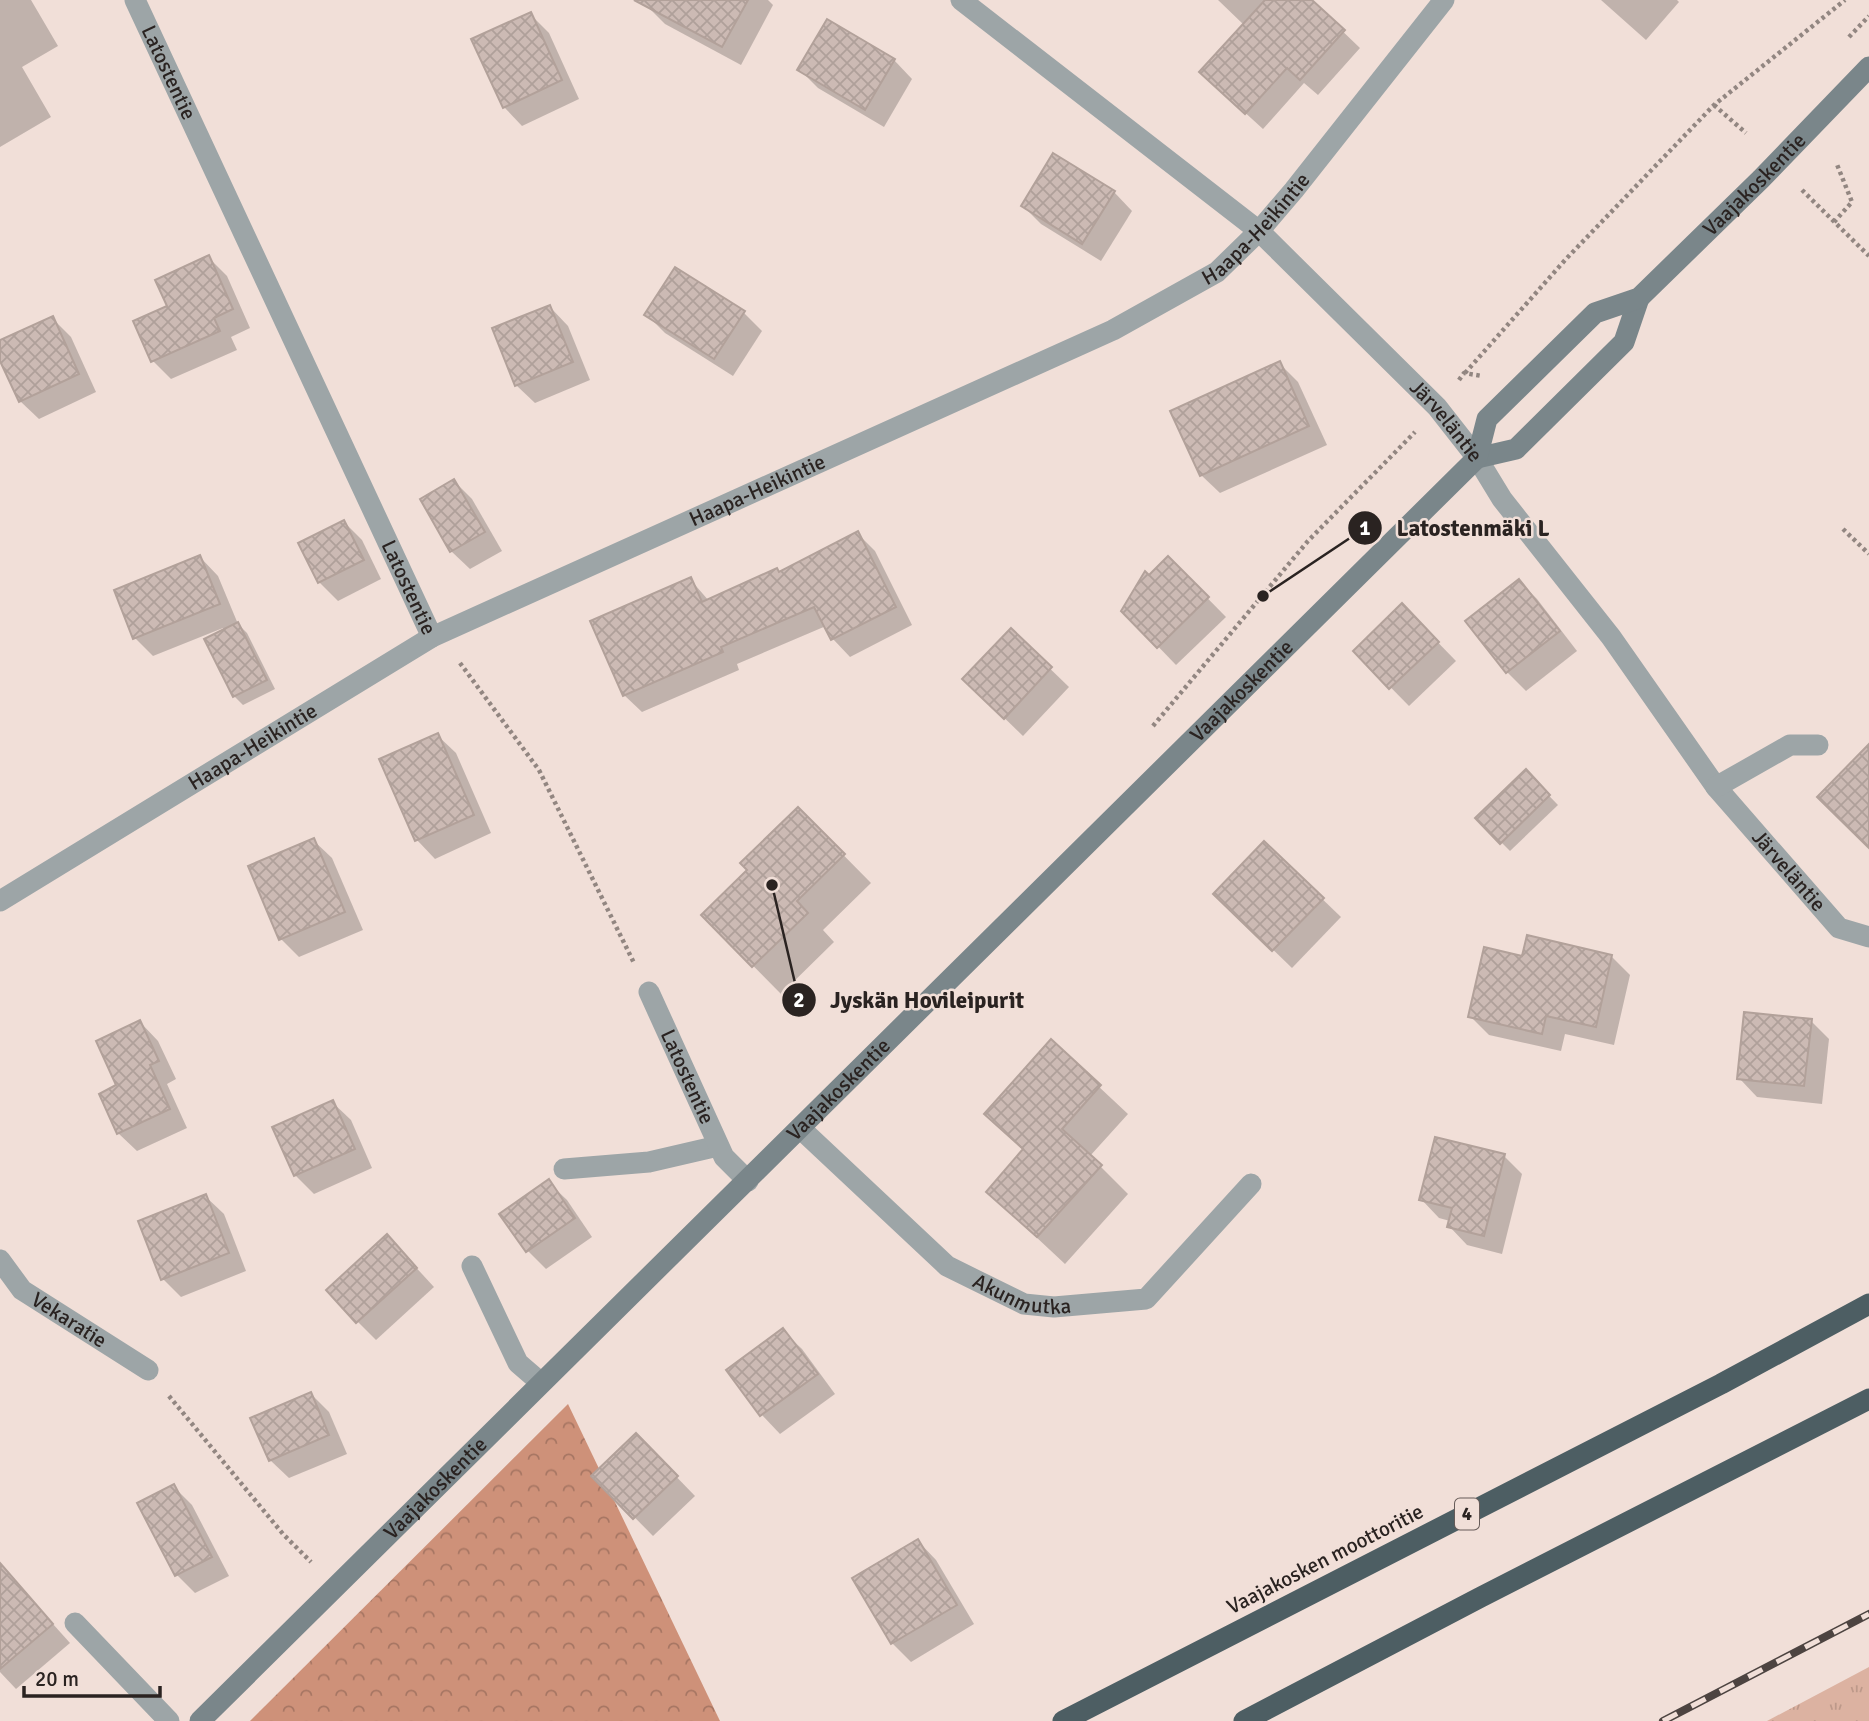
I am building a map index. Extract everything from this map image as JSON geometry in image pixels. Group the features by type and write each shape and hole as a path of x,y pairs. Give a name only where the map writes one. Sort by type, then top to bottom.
{"highway":[{"name":"Vaajakosken moottoritie","path":"1063,1721 1708,1390 1869,1304"},
{"path":"1244,1721 1869,1399"}],"main road":[{"name":"Vaajakoskentie","path":"1477,458 1516,449 1624,342 1639,299 1761,179 1869,67"},
{"name":"Vaajakoskentie","path":"200,1721 1477,458 1487,419 1595,313 1639,299"}],"street":[{"name":"Latostentie","path":"135,0 432,637"},
{"name":"Järveläntie","path":"961,0 1259,231 1437,407 1477,458 1502,499 1611,637 1716,787 1839,928 1869,937"},
{"name":"Haapa-Heikintie","path":"0,901 432,637 1113,330 1217,272 1259,231 1294,190 1444,0"},
{"path":"1716,787 1790,745 1818,745"},
{"name":"Latostentie","path":"649,992 718,1146 724,1157 748,1181"},
{"name":"Akunmutka","path":"801,1129 947,1266 1024,1304 1054,1307 1146,1299 1251,1184"},
{"path":"564,1168 649,1162 718,1146"},
{"name":"Vekaratie","path":"0,1260 22,1290 148,1370"},
{"path":"472,1266 518,1363 540,1382"},
{"path":"75,1623 169,1721"}],"path":[{"path":"1464,373 1566,258 1714,105 1845,0"},
{"path":"1714,105 1746,133"},
{"path":"1834,222 1852,202 1836,162"},
{"path":"1802,190 1869,256"},
{"path":"1843,528 1869,554"},
{"name":"Latostentie","path":"432,637 461,664 539,770 649,992"},
{"path":"148,1370 283,1534 315,1565"}],"green space":[{"path":"568,1404 720,1721 250,1721"},
{"path":"1869,1667 1869,1721 1767,1721"}],"building":[{"path":"634,0 748,0 722,47"},
{"path":"1265,0 1312,0 1345,30 1300,80 1287,68 1245,114 1199,72"},
{"path":"531,12 562,80 503,108 471,39"},
{"path":"827,19 895,59 865,110 797,70"},
{"path":"1053,153 1115,191 1082,244 1021,206"},
{"path":"209,255 233,309 214,318 220,331 151,362 133,321 167,306 155,280"},
{"path":"675,267 745,311 714,359 644,315"},
{"path":"550,305 573,362 515,386 492,328"},
{"path":"53,316 79,374 19,402 0,361 0,340"},
{"path":"1280,361 1309,426 1200,476 1170,411"},
{"path":"454,479 485,532 450,552 420,499"},
{"path":"344,520 364,560 318,583 298,543"},
{"path":"858,531 896,607 831,640 814,607 721,647 723,652 623,696 590,621 691,577 702,602 777,568 779,572"},
{"path":"200,555 220,604 133,639 114,590"},
{"path":"1168,556 1209,597 1157,648 1121,611 1145,571 1149,575"},
{"path":"1519,579 1560,631 1506,673 1465,621"},
{"path":"1402,603 1439,642 1389,689 1353,651"},
{"path":"238,622 267,680 233,697 204,639"},
{"path":"1011,628 1052,667 1004,719 962,679"},
{"path":"438,733 474,815 415,841 379,759"},
{"path":"1869,744 1869,848 1817,797"},
{"path":"1526,769 1550,795 1500,844 1475,818"},
{"path":"798,807 845,854 797,901 808,913 752,967 701,915 747,870 740,863"},
{"path":"314,838 345,912 279,940 248,866"},
{"path":"1264,841 1324,898 1272,951 1213,894"},
{"path":"1527,935 1612,955 1596,1027 1546,1016 1542,1034 1468,1017 1484,947 1522,956"},
{"path":"1744,1012 1812,1019 1804,1086 1737,1079"},
{"path":"140,1020 159,1061 150,1065 170,1109 117,1134 99,1094 116,1085 96,1041"},
{"path":"1051,1039 1101,1085 1062,1129 1102,1165 1037,1237 986,1192 1023,1149 984,1114"},
{"path":"333,1100 355,1149 294,1176 272,1127"},
{"path":"1435,1137 1505,1154 1484,1236 1447,1227 1452,1208 1419,1200"},
{"path":"549,1179 575,1218 526,1252 499,1214"},
{"path":"206,1194 229,1253 161,1280 138,1221"},
{"path":"387,1234 417,1268 356,1323 326,1290"},
{"path":"783,1328 818,1374 760,1416 726,1370"},
{"path":"311,1392 329,1435 269,1461 250,1418"},
{"path":"636,1433 678,1476 633,1519 591,1476"},
{"path":"174,1484 212,1557 175,1576 137,1503"},
{"path":"918,1539 957,1605 891,1644 852,1578"},
{"path":"0,1563 53,1624 0,1669"}],"railway":[{"path":"1663,1721 1869,1614"}],"place":[{"name":"Latostenmäki L","path":"1263,596"},
{"name":"Jyskän Hovileipurit","path":"772,885"}]}
